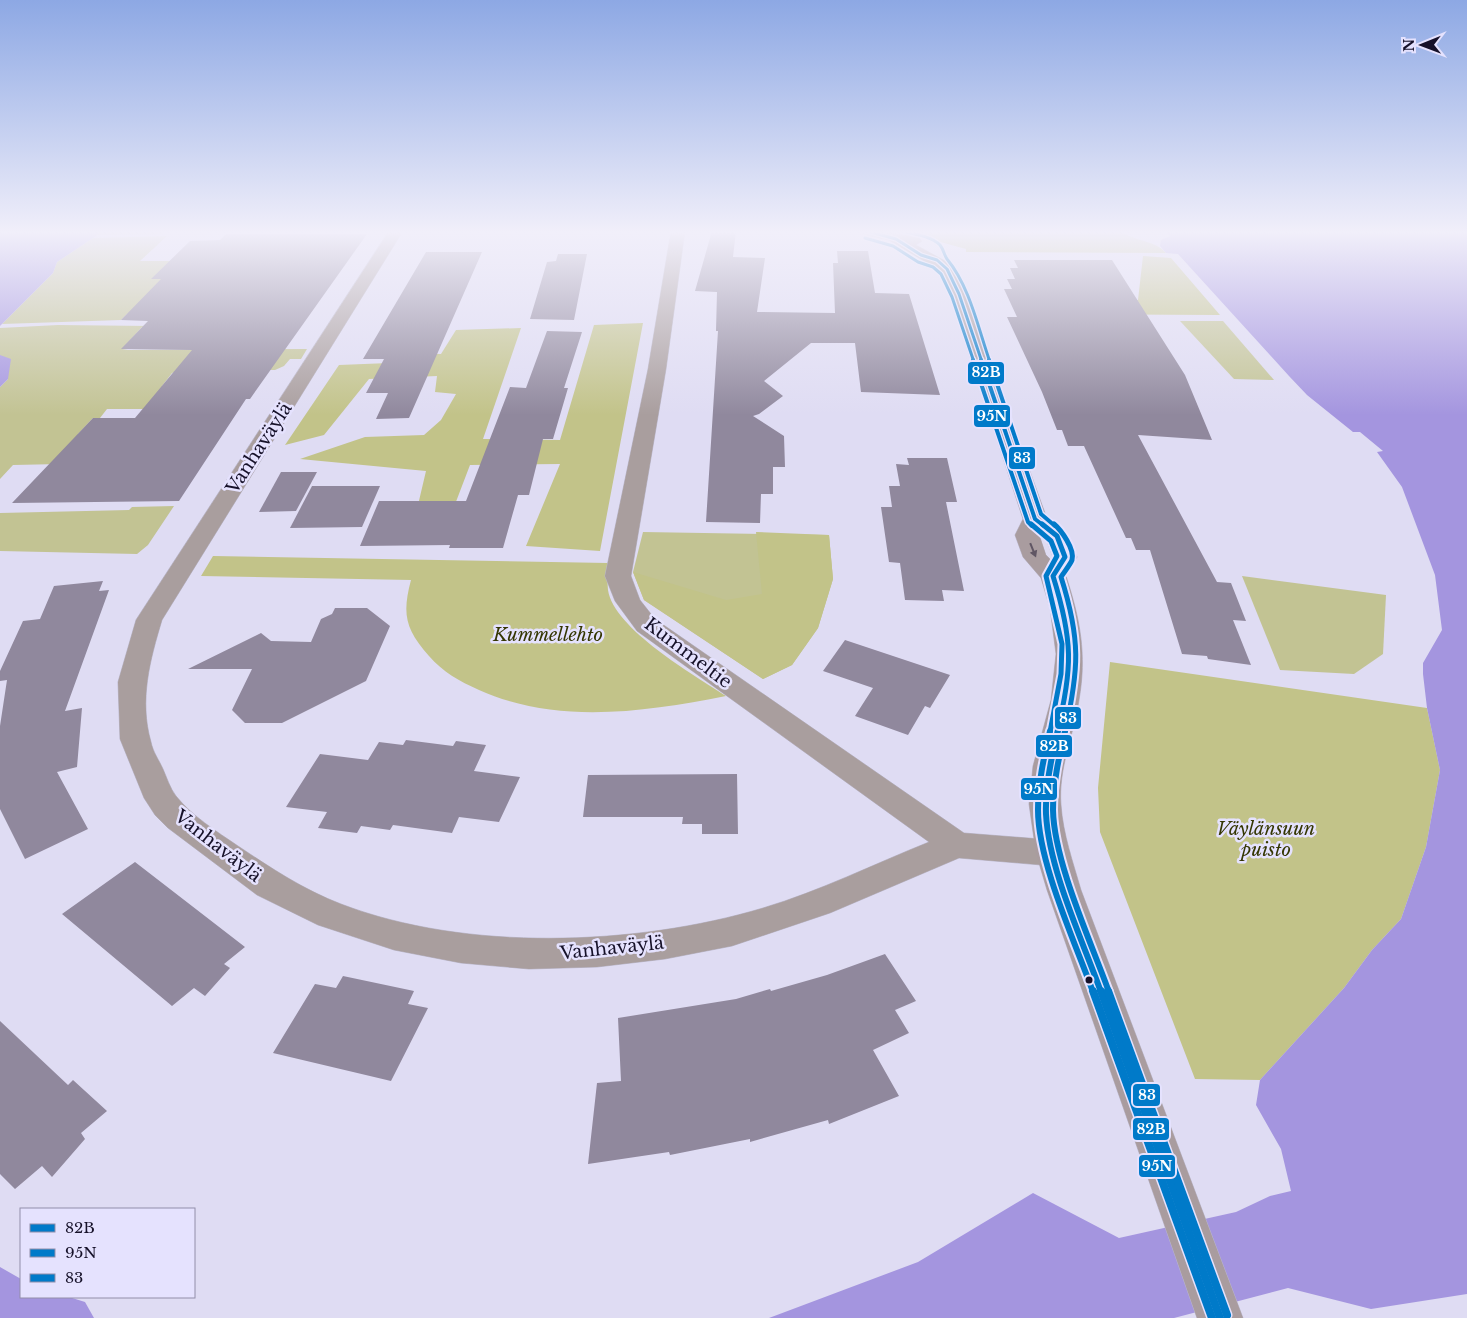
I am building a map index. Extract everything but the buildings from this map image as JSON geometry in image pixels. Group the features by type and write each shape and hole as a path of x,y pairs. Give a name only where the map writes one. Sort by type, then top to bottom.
{"street":[{"name":"Vanhaväylä","path":"357,293 149,620 132,678 136,740 162,802 235,864 276,890 328,914 374,931 426,943 486,951 544,954 611,951 733,931 807,908 957,845"},
{"name":"Kummeltie","path":"669,293 657,369 618,576 628,601 646,625 957,845"},
{"path":"958,293 1035,519 1027,535 1034,557 1054,576 1063,608 1070,654 1065,700 1048,766 1046,804 1053,853 1064,890 1220,1318"},
{"path":"957,845 1053,853"}],"green space":[{"path":"33,293 169,293 127,314 121,320 2,324"},
{"path":"1139,293 1201,293 1220,315 1030,314 1085,301 1138,300"},
{"path":"1180,321 1223,321 1274,380 1234,379"},
{"path":"643,323 600,551 526,546 560,464 470,465 441,541 410,539 426,471 300,459 365,437 424,435 441,420 456,394 435,392 437,376 369,379 324,435 285,445 339,365 389,363 393,353 441,354 456,330 521,328 483,439 560,440 594,325"},
{"path":"58,325 150,326 142,327 122,349 128,350 307,349 301,359 290,359 284,366 275,370 181,370 172,373 162,386 193,409 107,409 100,418 93,418 78,434 202,461 13,465 0,479 0,387 8,379 0,355 0,328"},
{"path":"174,506 148,545 137,554 0,551 0,513 129,510 132,507"},
{"name":"Kummellehto","path":"643,532 829,535 833,579 818,628 792,665 763,679 644,600 633,572"},
{"name":"Kummellehto","path":"756,532 829,535 833,579 818,628 792,665 763,679 644,600 633,572 726,600 762,594"},
{"name":"Kummellehto","path":"213,556 608,563 608,590 613,605 624,620 657,650 726,696 664,707 601,712 539,708 509,701 479,690 452,676 434,662 421,646 410,629 406,612 411,580 201,576"},
{"path":"1242,576 1386,595 1383,654 1354,674 1280,670"},
{"name":"Väylänsuun puisto","path":"1110,662 1427,708 1440,770 1426,847 1401,919 1372,950 1344,988 1260,1080 1195,1079 1100,832 1098,788"}],"shaded area":[{"path":"0,293 33,293 0,326"},
{"path":"1213,293 1467,293 1467,1294 1371,1309 1288,1288 1174,1318 769,1318 918,1262 1033,1193 1119,1238 1236,1212 1270,1196 1291,1191 1281,1149 1256,1105 1260,1080 1344,988 1372,950 1401,919 1426,847 1440,770 1427,708 1423,663 1442,630 1435,575 1402,487 1377,452 1383,451 1360,432 1353,432 1307,395"},
{"path":"0,355 11,359 8,379 0,387"},
{"path":"0,1267 20,1278 20,1298 72,1298 85,1302 94,1318 0,1318"}],"transit line":[{"name":"95N","path":"950,293 1028,522 1051,541 1057,556 1046,576 1061,634 1061,674 1041,772 1038,811 1042,842 1057,893 1212,1318"},
{"name":"82B","path":"958,293 1035,519 1057,536 1065,557 1053,576 1067,624 1070,654 1066,694 1046,792 1046,812 1050,842 1064,890 1220,1318"},
{"name":"83","path":"966,293 1041,514 1063,532 1072,555 1072,560 1061,577 1074,625 1077,645 1076,675 1060,752 1053,810 1062,859 1227,1315"}]}
